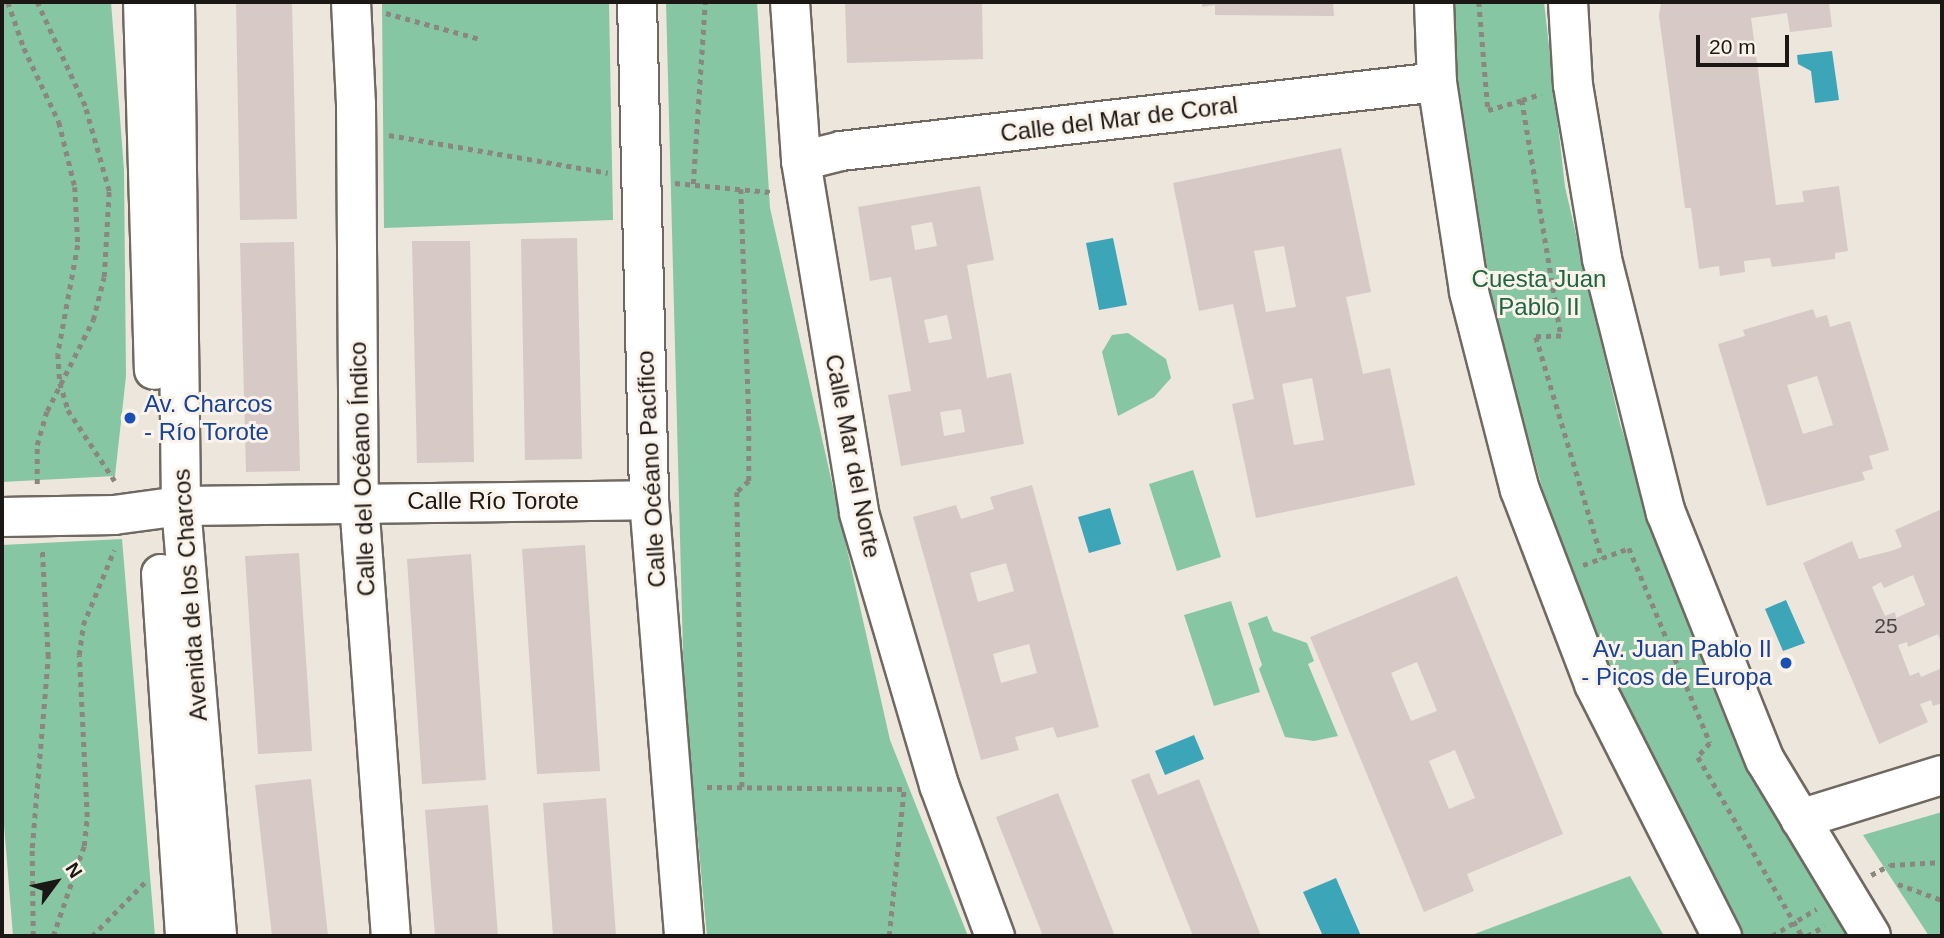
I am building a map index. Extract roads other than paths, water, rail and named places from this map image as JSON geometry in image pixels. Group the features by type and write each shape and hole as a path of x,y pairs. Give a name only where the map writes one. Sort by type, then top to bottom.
{"street":[{"name":"Avenida de los Charcos","path":"142,2 169,507 177,850 185,936"},
{"name":"Avenida de los Charcos","path":"175,2 169,507 218,936"},
{"name":"Calle del Océano Índico","path":"351,2 357,130 359,502 391,936"},
{"name":"Calle Océano Pacífico","path":"637,2 649,500 684,936"},
{"name":"Calle Mar del Norte","path":"790,2 800,161 859,513 920,787 995,936"},
{"path":"1434,2 1437,82 1469,292 1520,490 1594,684 1721,936"},
{"path":"1568,2 1573,85 1602,259 1666,513 1765,760 1871,936"},
{"name":"Calle del Mar de Coral","path":"800,161 841,151 1437,82"},
{"name":"Calle Río Torote","path":"19,517 114,515 169,507 359,502 649,500"},
{"path":"1800,819 1942,775"}],"water":[{"path":"1832,51 1839,100 1815,103 1811,71 1798,64 1797,55"},
{"path":"1113,238 1127,305 1099,310 1086,243"},
{"path":"1110,508 1121,544 1089,553 1078,517"},
{"path":"1786,600 1805,643 1783,651 1765,609"},
{"path":"1194,735 1204,759 1165,775 1155,751"},
{"path":"1336,878 1361,936 1323,936 1303,892"}],"place":[{"name":"Av. Charcos - Río Torote","path":"130,418"},
{"name":"Av. Juan Pablo II - Picos de Europa","path":"1786,663"}],"park label":[{"name":"Cuesta Juan Pablo II","path":"1539,293"}]}
